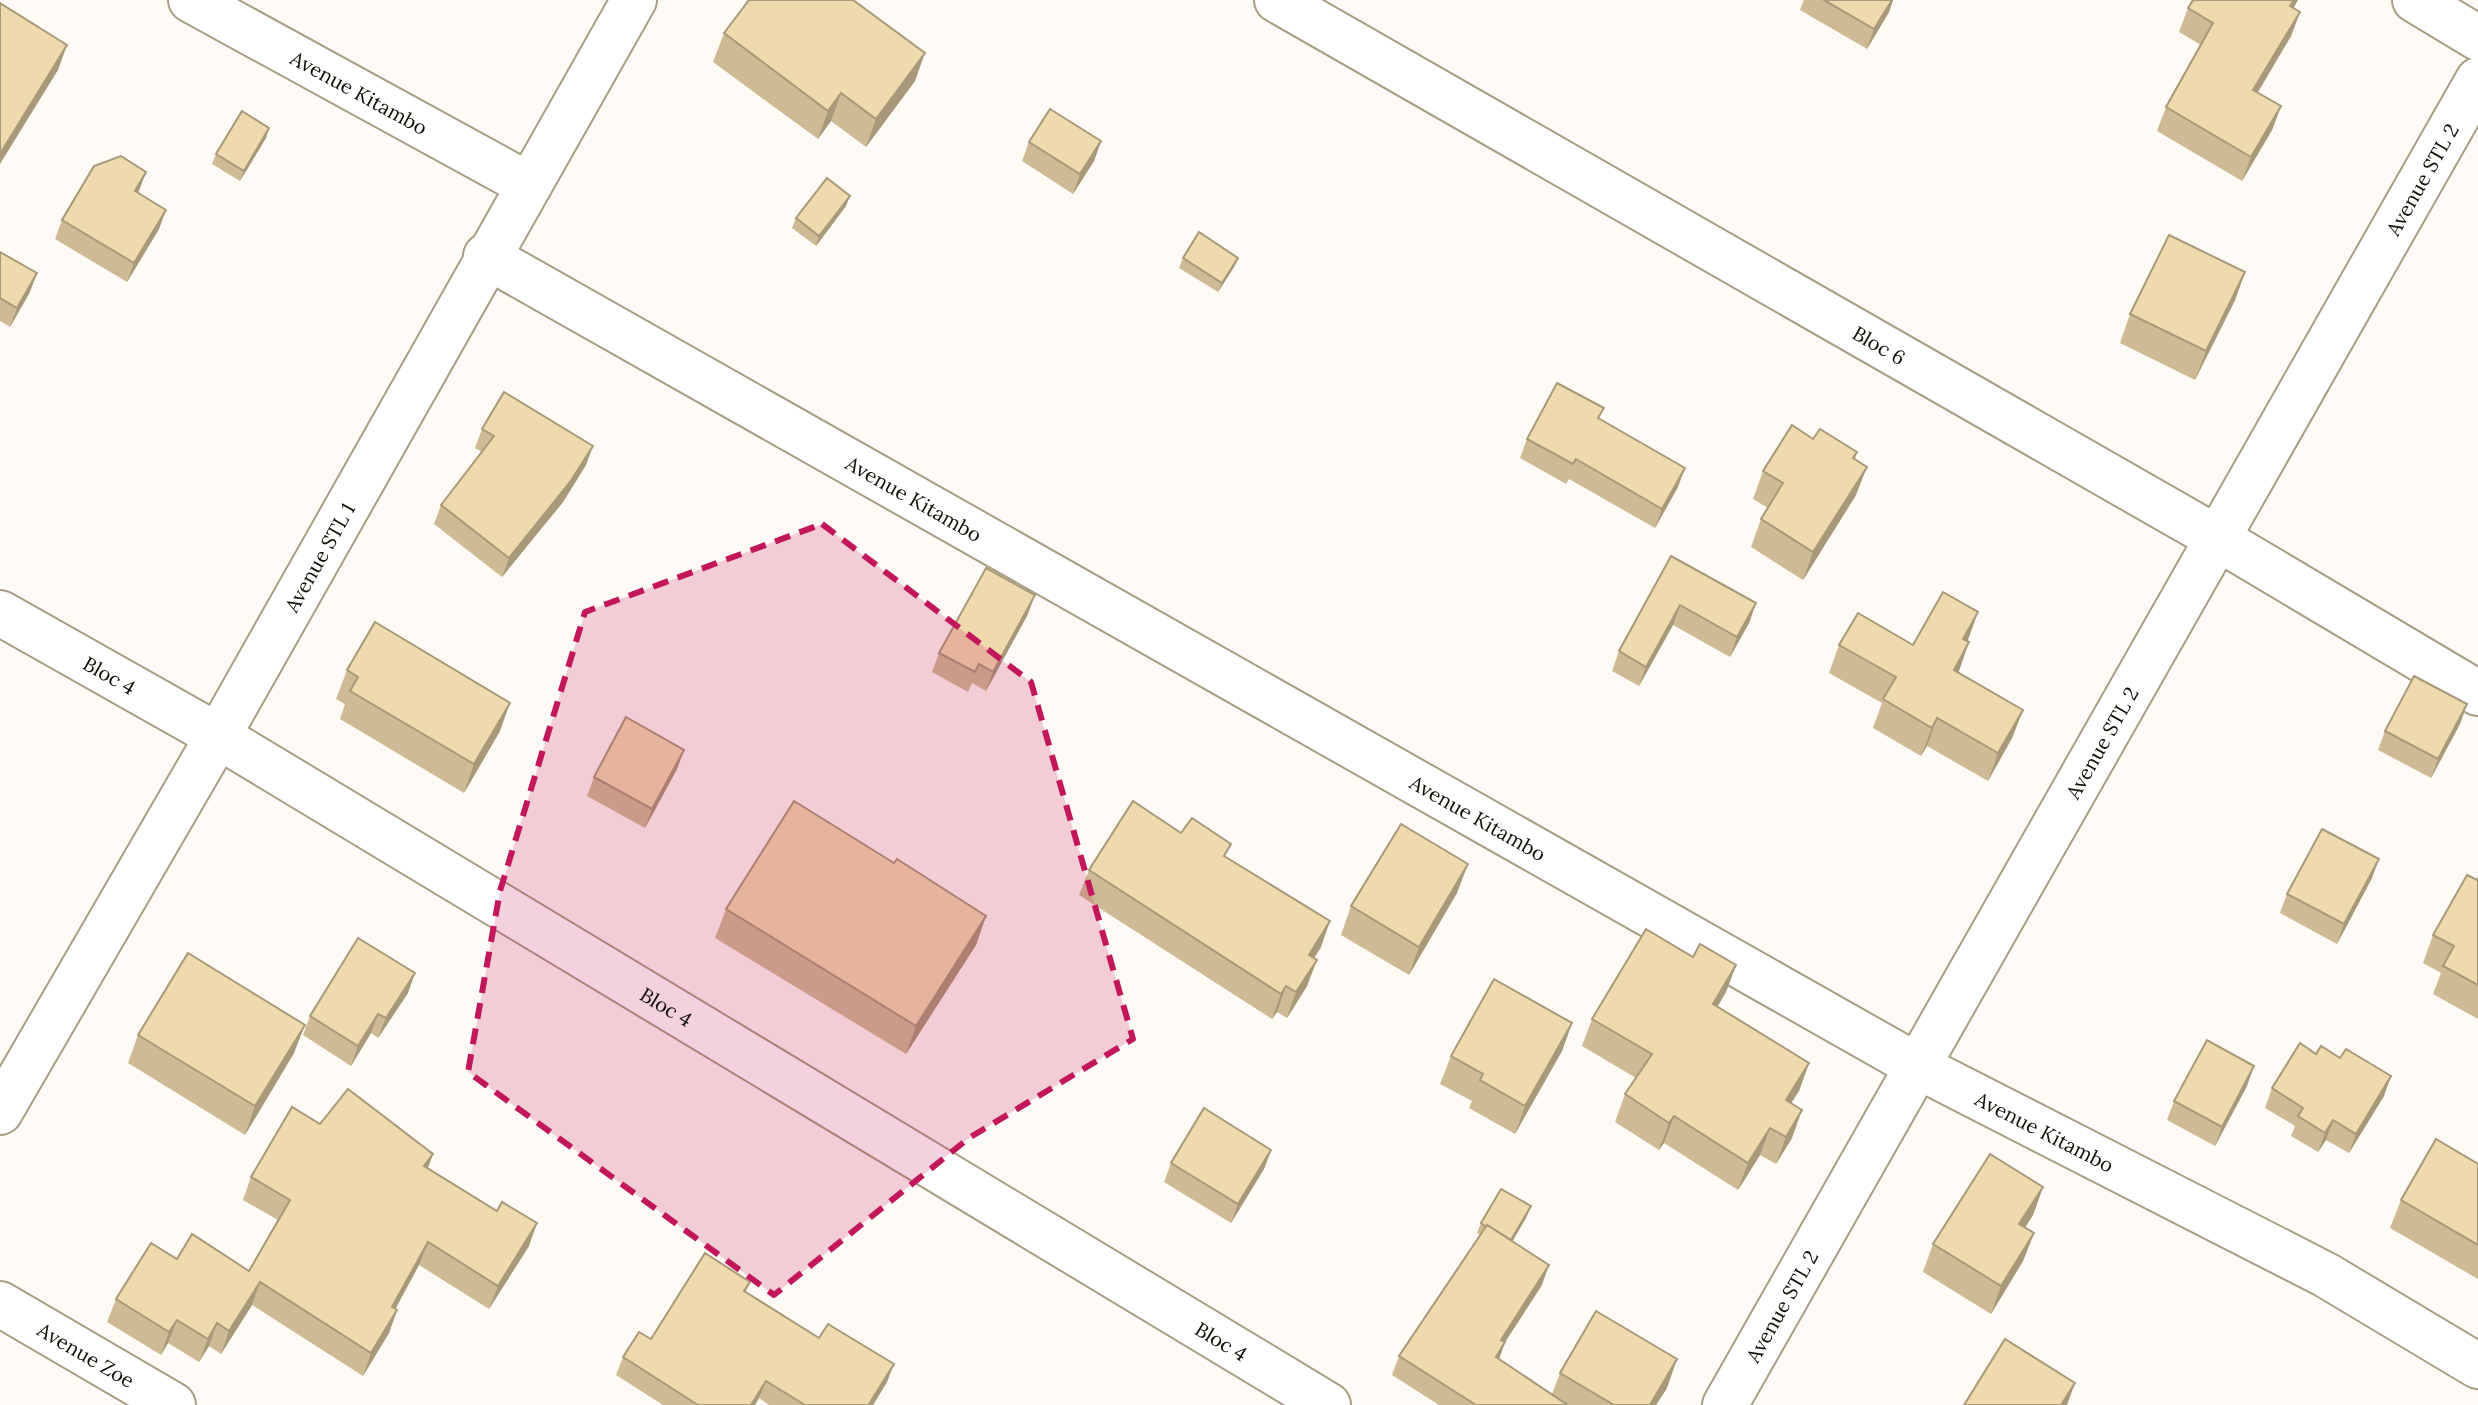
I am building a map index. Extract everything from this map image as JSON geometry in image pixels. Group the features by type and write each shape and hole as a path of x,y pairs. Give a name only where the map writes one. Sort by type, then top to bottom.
{"street":[{"name":"Avenue Kitambo","path":"191,0 529,185"},
{"name":"Avenue STL 1","path":"0,1112 218,736 486,256 634,0"},
{"name":"Bloc 6","path":"1277,0 2217,538 2478,693"},
{"path":"2415,0 2478,38"},
{"name":"Avenue STL 2","path":"1725,1405 2478,80"},
{"name":"Avenue Kitambo","path":"486,256 1919,1067 2313,1268 2478,1366"},
{"name":"Bloc 4","path":"0,613 218,736 1328,1405"},
{"name":"Avenue Zoe","path":"0,1304 173,1405"}],"highlighted area":[{"path":"822,524 1031,682 1133,1039 969,1138 774,1295 468,1072 500,891 585,612"}],"building":[{"path":"749,0 853,0 925,53 876,119 841,93 828,111 724,33"},
{"path":"1824,0 1892,0 1874,29"},
{"path":"2193,0 2294,0 2290,6 2300,12 2253,90 2281,106 2251,157 2166,107 2213,23 2188,8"},
{"path":"0,3 67,45 0,154"},
{"path":"1050,109 1101,141 1080,174 1029,142"},
{"path":"242,111 269,128 244,171 216,154"},
{"path":"121,156 146,172 135,191 166,210 134,263 62,220 94,166"},
{"path":"827,178 850,196 819,236 796,218"},
{"path":"1199,232 1238,258 1222,283 1183,258"},
{"path":"2169,235 2245,272 2206,351 2130,314"},
{"path":"0,252 37,273 17,308 0,298"},
{"path":"1557,383 1604,408 1598,418 1685,468 1662,509 1576,459 1573,464 1527,439"},
{"path":"504,392 593,446 570,482 509,558 441,505 494,436 482,429"},
{"path":"1792,425 1813,439 1820,429 1857,452 1853,458 1867,467 1813,552 1761,519 1783,483 1763,471"},
{"path":"1671,556 1756,603 1737,637 1680,605 1646,667 1619,651"},
{"path":"986,568 1035,595 993,672 979,664 975,672 939,653"},
{"path":"1943,592 1978,612 1963,639 1969,642 1954,670 2023,710 1998,753 1937,718 1932,728 1883,699 1896,677 1839,645 1858,613 1913,645"},
{"path":"375,622 510,703 474,764 350,691 358,677 347,670"},
{"path":"2414,676 2467,704 2438,759 2385,731"},
{"path":"626,717 684,750 652,809 594,777"},
{"path":"794,801 894,863 897,859 986,916 916,1026 726,909"},
{"path":"1133,801 1181,833 1192,818 1231,844 1224,856 1330,921 1309,955 1317,960 1296,992 1286,986 1281,994 1089,870"},
{"path":"1401,824 1468,864 1419,947 1351,906"},
{"path":"2322,829 2379,859 2344,924 2287,894"},
{"path":"2467,875 2478,878 2478,985 2443,966 2454,946 2433,935"},
{"path":"1646,929 1693,957 1700,944 1736,965 1713,1004 1809,1063 1786,1100 1802,1110 1786,1137 1770,1128 1748,1163 1674,1116 1669,1123 1625,1094 1652,1054 1592,1019"},
{"path":"358,938 415,973 386,1018 378,1014 358,1046 310,1016"},
{"path":"188,953 305,1025 255,1106 138,1035"},
{"path":"1494,979 1572,1023 1525,1106 1480,1080 1483,1074 1451,1056"},
{"path":"2207,1040 2254,1066 2222,1127 2174,1101"},
{"path":"2300,1043 2316,1054 2321,1046 2340,1058 2346,1049 2391,1076 2356,1134 2333,1120 2325,1133 2298,1116 2303,1108 2272,1088"},
{"path":"348,1089 433,1154 424,1166 497,1211 502,1202 537,1223 498,1286 428,1242 392,1307 397,1310 371,1353 260,1282 229,1331 217,1323 208,1339 177,1320 169,1332 116,1299 151,1243 177,1259 192,1234 249,1271 290,1200 251,1177 292,1107 320,1124"},
{"path":"1204,1108 1271,1150 1238,1204 1171,1163"},
{"path":"2436,1139 2478,1164 2478,1245 2401,1200"},
{"path":"1990,1154 2043,1187 2019,1224 2034,1233 2001,1286 1933,1244"},
{"path":"1501,1189 1531,1206 1511,1240 1481,1223"},
{"path":"1487,1225 1549,1265 1501,1340 1505,1342 1496,1357 1565,1405 1476,1405 1399,1356"},
{"path":"705,1253 750,1282 744,1291 819,1338 828,1324 894,1364 870,1405 805,1405 766,1381 751,1405 698,1405 623,1357 639,1332 651,1339"},
{"path":"1596,1311 1677,1359 1650,1405 1614,1405 1560,1373"},
{"path":"2005,1339 2075,1383 2061,1405 1964,1405"}]}
